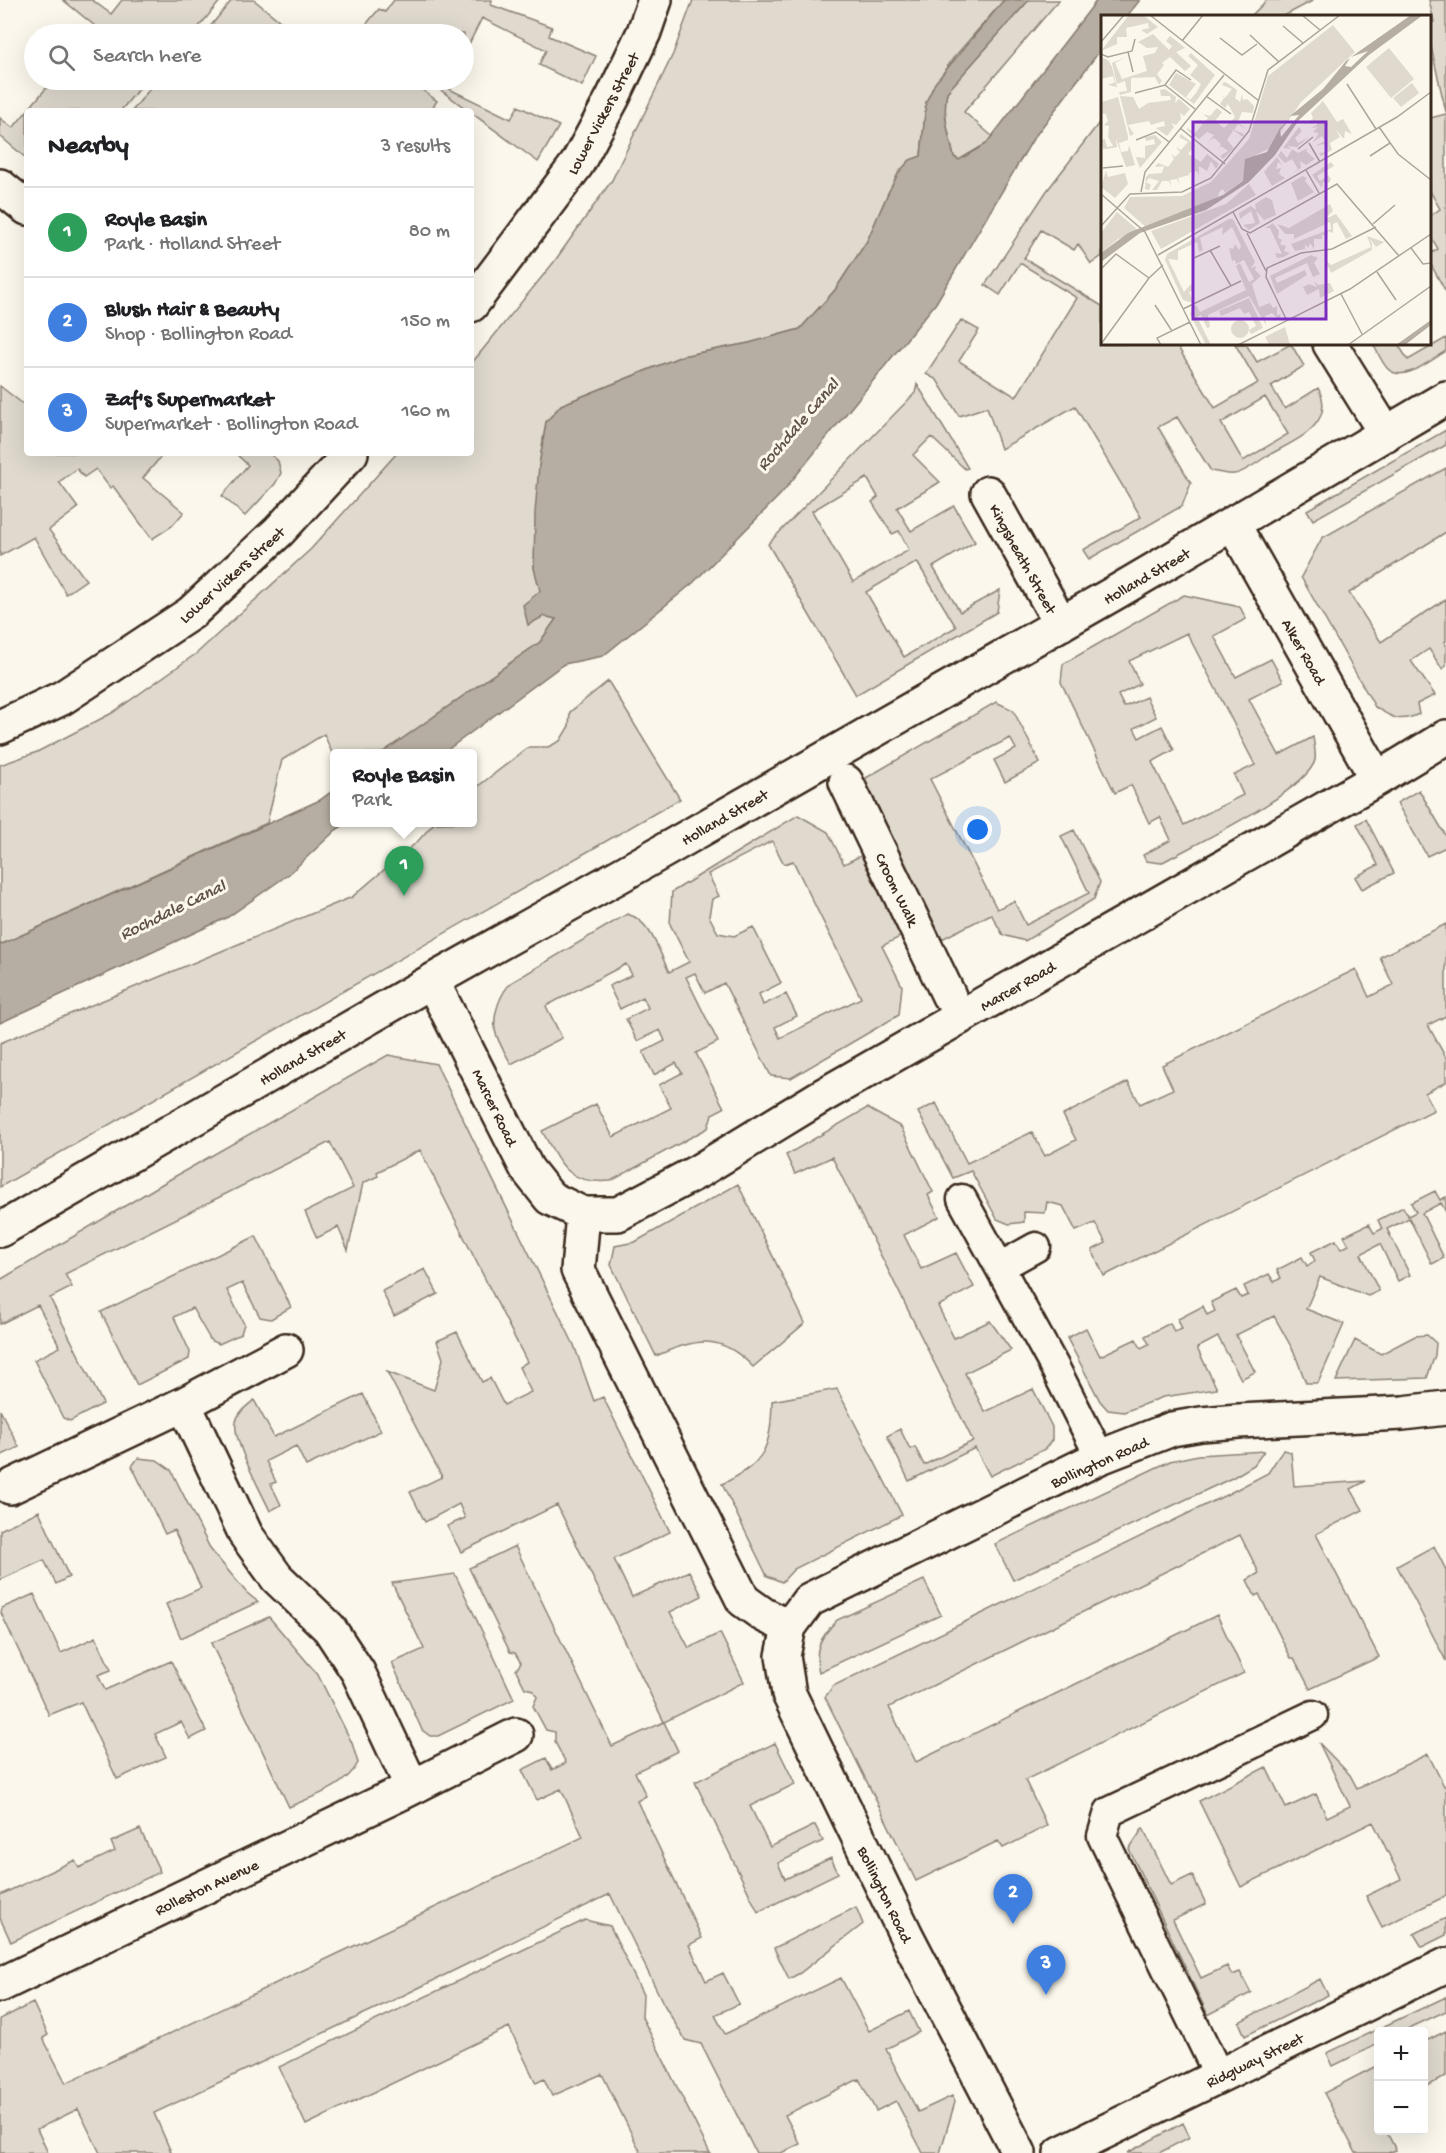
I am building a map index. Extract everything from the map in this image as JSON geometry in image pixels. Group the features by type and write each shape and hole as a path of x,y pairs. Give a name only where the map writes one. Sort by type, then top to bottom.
{"street":[{"name":"Lower Vickers Street","path":"474,301 577,164 641,40 655,0"},
{"path":"0,186 24,206"},
{"path":"1331,345 1386,434"},
{"name":"Holland Street","path":"0,1230 432,981 1061,624 1446,398"},
{"name":"Lower Vickers Street","path":"0,727 62,698 191,613 279,531 340,456"},
{"name":"Kingsheath Street","path":"988,493 1061,624"},
{"name":"Alker Road","path":"1233,524 1377,778"},
{"name":"Marcer Road","path":"432,981 527,1169 550,1197 583,1214 618,1214 699,1171 822,1096 1446,737"},
{"name":"Croom Walk","path":"846,782 949,996"},
{"path":"583,1214 578,1270 742,1600 764,1615 789,1627"},
{"path":"10,1487 184,1404 286,1350"},
{"path":"184,1404 246,1535 277,1578 329,1628 358,1672 412,1788"},
{"name":"Bollington Road","path":"1019,2153 906,1935 789,1694 783,1656 789,1627 809,1600 1100,1457 1172,1430 1201,1424 1403,1413 1446,1408"},
{"name":"Rolleston Avenue","path":"0,1984 412,1788 516,1735"},
{"name":"Ridgway Street","path":"1061,2153 1446,1965"}],"lane":[{"path":"962,1199 1054,1366 1100,1457"},
{"path":"1000,1267 1036,1247"},
{"path":"1219,2076 1102,1836 1109,1812 1313,1715"}],"shaded area":[{"path":"63,0 92,0 111,14 122,0 221,0 201,24 93,24"},
{"path":"232,0 254,0 284,24 212,24"},
{"path":"394,0 492,0 491,5 552,27 549,36 596,56 582,86 539,65 546,50 482,18 474,34 474,24 366,24 379,9 385,12"},
{"path":"693,0 1004,0 950,62 926,102 921,156 889,191 867,241 835,290 800,329 749,343 682,356 561,405 546,422 539,466 534,568 541,591 544,616 556,619 540,642 388,749 330,749 324,734 282,760 267,823 0,945 0,765 37,752 112,713 197,653 311,549 394,456 474,456 474,360 554,262 612,180 673,54"},
{"path":"1029,0 1059,0 964,112 992,136 986,144 959,160 954,157 947,125 945,109 947,92"},
{"path":"1267,0 1314,0 1286,15 1253,14"},
{"path":"1429,0 1446,0 1446,112 1431,47 1431,23 1434,22"},
{"path":"45,90 138,90 123,108 30,108"},
{"path":"149,90 422,90 437,101 432,108 134,108"},
{"path":"441,90 451,90 511,119 518,106 559,126 538,162 474,115 474,108 465,108"},
{"path":"1446,114 1446,292 1431,265 1431,253 1438,249 1431,237 1431,215 1440,209 1431,193 1431,118"},
{"path":"24,115 24,156 0,136 0,118 13,128"},
{"path":"1101,120 1101,257 1091,264 1078,244 1074,250 1041,230 1024,258 1101,305 1101,345 1177,345 1215,408 1258,383 1236,345 1247,345 1257,362 1292,345 1304,366 1271,386 1285,409 1318,388 1323,401 1322,412 1309,431 1234,474 1211,471 1177,417 1158,427 1191,483 1182,506 1089,559 1083,550 1141,517 1075,406 1001,449 987,407 959,416 937,380 926,374 961,320 979,330 959,361 1016,397 1077,298 1020,263 1000,295 985,285 1046,192","holes":["1265,397 1288,434 1243,461 1221,423"]},
{"path":"1446,338 1446,351 1417,369 1401,374 1387,368 1374,345 1399,345 1408,360"},
{"path":"917,384 968,468 965,469 931,437 913,455 940,482 897,508 911,531 954,506 975,542 933,567 960,612 1000,590 997,612 856,695 768,544 915,393","holes":["867,478 878,497 872,502 892,534 899,531 909,550 853,582 812,511","917,562 956,627 904,657 866,592"]},
{"path":"0,386 24,405 24,456 161,456 143,478 184,512 172,526 152,539 113,486 110,488 96,469 84,477 77,469 59,482 78,508 49,530 86,580 66,594 34,537 0,556"},
{"path":"1446,430 1446,445 1313,520 1307,510"},
{"path":"238,456 272,456 278,461 281,473 275,484 245,516 222,496 248,465"},
{"path":"1446,468 1446,532 1349,593 1381,642 1446,599 1446,641 1444,642 1446,666 1442,669 1429,649 1411,661 1435,695 1417,704 1419,714 1401,719 1375,707 1301,577 1322,538"},
{"path":"1184,595 1240,607 1246,619 1214,636 1236,677 1271,659 1283,681 1249,699 1279,755 1313,737 1315,760 1307,773 1292,787 1246,817 1161,863 1146,861 1143,855 1171,840 1160,817 1149,823 1131,785 1115,793 1061,682 1063,664","holes":["1187,633 1255,765 1234,775 1243,795 1184,825 1152,762 1174,750 1162,726 1139,738 1134,728 1156,717 1146,697 1124,707 1118,695 1140,684 1129,661"]},
{"path":"608,681 680,799 0,1187 0,1043 352,897 418,841 430,827 477,827 477,787 529,747 548,747 560,741 569,726 570,712"},
{"path":"996,702 1013,710 1040,763 1005,782 994,760 1016,749 1010,738 930,779 997,909 1014,901 1026,925 1089,893 1061,836 1074,830 1100,882 1094,899 1025,941 1003,935 991,914 938,941 867,799 866,778"},
{"path":"1419,790 1446,836 1446,847 1427,856 1397,803"},
{"path":"798,815 828,832 844,864 864,854 904,935 882,946 902,986 899,1015 791,1078 771,1076 724,983 705,993 695,973 686,977 718,1042 696,1053 724,1108 712,1114 708,1128 611,1181 585,1180 575,1176 561,1163 542,1131 596,1104 613,1137 671,1108 659,1085 682,1073 676,1063 654,1075 643,1052 665,1041 660,1030 637,1041 626,1019 648,1008 643,997 620,1009 609,986 632,975 626,964 546,1006 562,1038 511,1064 495,1030 498,1004 512,982 627,914 635,917 648,930 669,972 689,962 670,924 672,892","holes":["772,841 784,864 793,861 861,998 780,1038 775,1027 797,1016 786,994 763,1005 759,994 781,983 753,927 734,936 718,933 709,916 712,899 719,896 708,874"]},
{"path":"1366,819 1394,873 1362,889 1355,877 1378,865 1357,824"},
{"path":"1446,924 1446,1016 1428,1025 1446,1058 1446,1082 1425,1093 1434,1110 1104,1276 1092,1250 1106,1243 1095,1223 1076,1231 1063,1206 1047,1202 1045,1213 1024,1212 1024,1222 1009,1224 997,1219 971,1171 953,1178 918,1112 936,1103 967,1163 1032,1132 1045,1156 1076,1140 1063,1115 1128,1082 1140,1104 1173,1089 1162,1065 1356,969 1369,997 1393,985 1380,957"},
{"path":"388,1055 436,1064 574,1345 594,1401 603,1397 670,1532 614,1559 632,1597 689,1571 702,1596 670,1612 689,1648 720,1633 744,1682 664,1722 557,1505 461,1552 447,1526 465,1518 459,1504 425,1522 410,1492 442,1477 387,1372 434,1390 443,1359 437,1341 457,1332 482,1382 490,1378 504,1405 531,1392 519,1367 527,1362 420,1150 377,1172 378,1176 363,1183 348,1250 338,1227 317,1238 305,1212 353,1188 330,1142 65,1274 72,1287 50,1298 103,1404 70,1421 63,1418 34,1360 60,1347 38,1305 0,1324 0,1280 167,1181"},
{"path":"867,1108 901,1127 933,1192 928,1195 939,1217 904,1235 921,1269 956,1253 974,1287 938,1306 954,1338 990,1321 1011,1350 965,1373 985,1412 1033,1389 1052,1427 1052,1440 1045,1449 990,1476 975,1448 909,1481 887,1436 900,1429 910,1449 915,1447 924,1465 973,1441 832,1157 795,1174 786,1155"},
{"path":"738,1184 805,1323 753,1367 730,1348 707,1342 683,1345 656,1356 611,1265 615,1246 635,1242"},
{"path":"1435,1191 1440,1200 1446,1197 1446,1212 1441,1203 1422,1213 1444,1258 1432,1264 1409,1218 1387,1229 1410,1275 1398,1281 1380,1244 1361,1254 1379,1291 1368,1296 1320,1277 1306,1309 1344,1324 1318,1383 1306,1383 1294,1352 1274,1316 1236,1335 1255,1372 1241,1379 1218,1337 1197,1348 1217,1389 1163,1397 1124,1412 1108,1410 1100,1401 1067,1338 1086,1328 1100,1356 1136,1339 1141,1348 1149,1344 1145,1336 1170,1323 1174,1332 1182,1329 1178,1319 1203,1306 1207,1315 1215,1311 1211,1302 1236,1290 1241,1298 1248,1295 1244,1286 1269,1274 1274,1282 1281,1278 1277,1270 1302,1257 1307,1266 1315,1261 1311,1252 1336,1240 1341,1249 1349,1245 1344,1236 1369,1224 1374,1233 1382,1229 1378,1220 1403,1207 1408,1216 1416,1212 1411,1203"},
{"path":"256,1236 291,1307 271,1319 260,1317 242,1283 227,1290 244,1324 241,1334 219,1344 211,1341 192,1308 174,1317 190,1352 189,1359 137,1385 101,1312"},
{"path":"425,1269 438,1294 394,1316 382,1291"},
{"path":"1427,1335 1436,1343 1435,1355 1427,1378 1336,1381 1355,1340 1381,1354 1415,1336"},
{"path":"837,1389 902,1515 794,1569 782,1582 767,1576 722,1484 748,1469 763,1452 770,1431 772,1401"},
{"path":"363,1394 381,1431 306,1466 296,1446 266,1461 276,1482 271,1484 281,1505 270,1511 238,1441 236,1422 241,1412 254,1400 274,1437"},
{"path":"0,1410 19,1447 0,1456"},
{"path":"1283,1450 1291,1452 1294,1486 1366,1481 1351,1489 1363,1510 1316,1534 1379,1657 1310,1689 1294,1658 1291,1658 1259,1594 1255,1596 1247,1580 1259,1573 1240,1535 889,1707 916,1762 1217,1615 1244,1673 1025,1780 1047,1826 1003,1848 998,1841 916,1881 825,1697 833,1686 1268,1473"},
{"path":"1264,1451 1254,1465 1232,1478 1013,1580 995,1544 1170,1461 1198,1455"},
{"path":"138,1458 157,1460 171,1470 211,1550 246,1592 258,1602 181,1638 166,1604 201,1588 174,1530 165,1534 132,1466"},
{"path":"39,1511 69,1577 56,1584 44,1560 0,1580 0,1530"},
{"path":"515,1546 612,1746 664,1722 678,1751 635,1772 646,1796 637,1801 702,1938 689,1945 706,1981 723,1973 739,2004 715,2015 725,2034 841,1978 869,2031 909,2011 919,2032 886,2049 918,2112 952,2096 955,2102 940,2153 923,2153 896,2101 876,2111 859,2079 785,2115 800,2144 781,2153 756,2153 701,2044 685,2040 663,2003 610,1894 400,1997 154,2113 171,2152 100,2153 78,2109 37,2129 48,2153 0,2153 0,2019 33,2003 48,2035 43,2038 66,2083 583,1837 561,1789 537,1800 522,1770 546,1758 552,1770 566,1763 555,1742 555,1732 546,1730 533,1706 537,1697 533,1690 525,1688 516,1670 521,1663 515,1653 510,1652 469,1568"},
{"path":"1434,1546 1446,1570 1446,1661 1397,1566"},
{"path":"455,1574 514,1699 438,1736 430,1736 422,1730 392,1663 424,1649 392,1583"},
{"path":"924,1580 941,1615 819,1672 817,1656 820,1643 837,1620"},
{"path":"34,1594 61,1653 96,1637 111,1670 98,1675 105,1690 171,1661 206,1731 190,1739 181,1722 155,1734 166,1757 117,1779 81,1702 49,1715 1,1613 2,1608"},
{"path":"269,1617 318,1675 352,1743 358,1763 352,1772 337,1785 289,1807 211,1643"},
{"path":"775,1743 795,1784 750,1806 770,1847 815,1825 823,1841 778,1863 785,1879 831,1858 838,1873 758,1912 695,1782"},
{"path":"1319,1743 1350,1775 1357,1788 1428,1754 1446,1786 1446,1896 1382,1927 1366,1896 1401,1879 1373,1822 1241,1887 1199,1801 1266,1767 1286,1808 1316,1794 1327,1817 1350,1806"},
{"path":"1143,1828 1171,1885 1192,1875 1206,1904 1173,1920 1201,1978 1227,1966 1232,1975 1240,1972 1251,1993 1208,2015 1129,1849"},
{"path":"140,1829 160,1872 11,1942 0,1918 0,1895 75,1860 79,1868 115,1851 111,1842"},
{"path":"856,1907 863,1924 789,1979 774,1948"},
{"path":"1446,1918 1446,1935 1422,1947 1414,1934"},
{"path":"585,1920 610,1926 643,1995 642,2017 710,2153 641,2153 602,2074 552,2096 544,2079 536,2083 509,2027 306,2125 279,2067"},
{"path":"1320,1979 1328,1995 1245,2036 1239,2022"},
{"path":"1446,1997 1446,2011 1412,2027 1382,2027"},
{"path":"1374,2031 1374,2046 1333,2066 1327,2053"},
{"path":"1446,2031 1446,2076 1428,2086 1428,2081 1428,2040"},
{"path":"1374,2067 1374,2135 1388,2135 1396,2150 1388,2153 1356,2153 1324,2093"},
{"path":"1183,2123 1190,2137 1159,2153 1127,2153"}],"water":[{"name":"Rochdale Canal","path":"1004,0 1029,0 947,92 945,109 947,125 954,157 959,160 986,144 1097,0 1140,0 1128,15 1101,15 1101,49 1033,139 936,303 781,494 693,583 603,656 564,664 448,749 388,749 540,642 556,619 544,616 528,625 523,605 540,591 534,568 535,513 546,422 561,405 682,356 749,343 800,329 835,290 867,241 899,172 910,160 921,156 926,102 935,83"},
{"name":"Rochdale Canal","path":"330,793 330,827 341,827 289,874 228,917 0,1023 0,945 320,800"}],"place":[{"name":"Royle Basin","path":"404,896"},
{"name":"Blush Hair & Beauty","path":"1013,1924"},
{"name":"Zaf's Supermarket","path":"1046,1995"}]}
